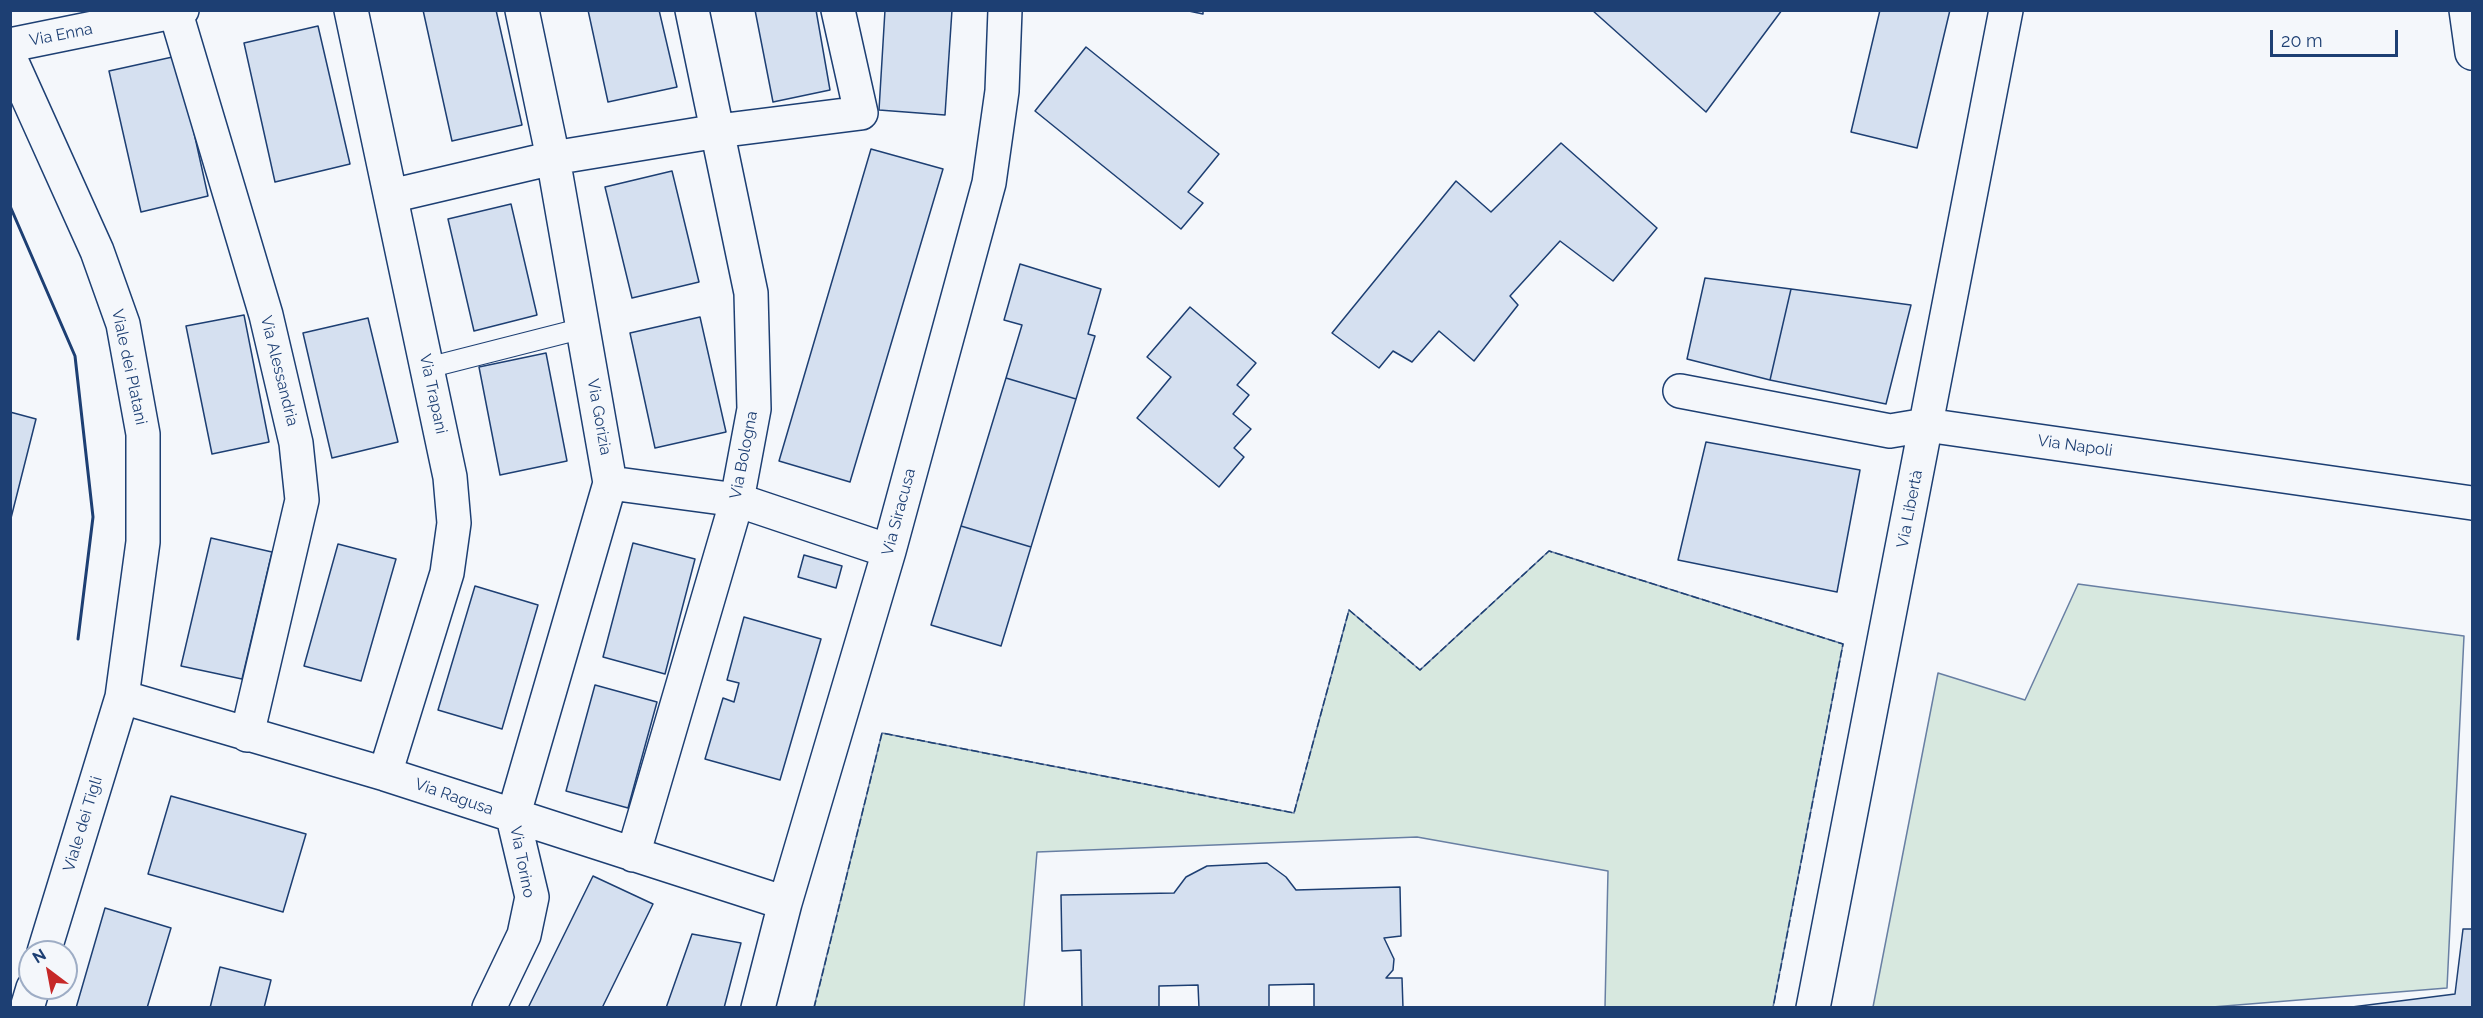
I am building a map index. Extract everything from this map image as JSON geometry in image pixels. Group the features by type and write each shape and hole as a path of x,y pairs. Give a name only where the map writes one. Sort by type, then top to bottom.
{"street":[{"name":"Via Trapani","path":"351,10 450,477 454,524 447,573 385,774"},
{"name":"Via Gorizia","path":"513,817 610,483 554,158 522,10"},
{"name":"Via Bologna","path":"633,855 736,500 754,409 751,293 692,10"},
{"path":"391,196 554,158 718,130 861,113 838,10"},
{"name":"Via Siracusa","path":"758,1008 785,903 888,551 989,183 1002,91 1005,10"},
{"name":"Via Libertà","path":"1813,1008 2006,10"},
{"path":"2466,10 2472,53"},
{"name":"Via Enna","path":"10,45 177,11"},
{"name":"Via Alessandria","path":"177,11 266,315 296,442 300,477 302,500 247,735"},
{"name":"Viale dei Platani","path":"10,58 101,262 123,324 143,434 143,542 122,697"},
{"name":"Via Napoli","path":"1680,391 1890,431 1926,425 2472,503"},
{"path":"610,483 736,500 888,551"},
{"name":"Via Ragusa","path":"122,697 385,774 785,903"},
{"name":"Viale dei Tigli","path":"48,940 122,697"},
{"name":"Via Torino","path":"489,1008 524,935 532,897 513,817"}],"lane":[{"path":"427,368 584,328"}],"shaded area":[{"path":"1549,551 1843,644 1773,1007 1605,1007 1608,871 1417,837 1037,852 1024,1007 814,1007 882,733 1294,813 1349,610 1420,670"},
{"path":"2078,584 2464,636 2447,988 2200,1008 1873,1007 1938,673 2025,700"}],"building":[{"path":"423,10 496,10 522,125 452,141"},
{"path":"588,10 659,10 677,87 608,102"},
{"path":"755,10 816,10 830,90 773,102"},
{"path":"885,10 952,10 945,115 879,110"},
{"path":"1184,10 1203,10 1203,14"},
{"path":"1592,10 1782,10 1706,112"},
{"path":"1880,10 1950,10 1917,148 1851,132"},
{"path":"318,26 350,164 275,182 244,43"},
{"path":"1086,47 1219,154 1188,192 1203,203 1181,229 1035,111"},
{"path":"177,56 208,196 141,212 109,71"},
{"path":"1561,143 1657,228 1613,281 1560,241 1510,296 1518,305 1474,361 1439,331 1412,362 1393,351 1379,368 1332,333 1456,181 1491,212"},
{"path":"871,149 943,169 850,482 779,461"},
{"path":"672,171 699,282 632,298 605,187"},
{"path":"511,204 537,315 474,331 448,219"},
{"path":"1020,264 1101,289 1088,334 1095,336 1076,399 1006,378 1022,325 1004,320"},
{"path":"1705,278 1791,289 1770,380 1687,359"},
{"path":"1791,289 1911,305 1886,404 1770,380"},
{"path":"1190,307 1256,363 1237,385 1249,395 1233,414 1251,429 1234,448 1244,457 1219,487 1137,418 1171,377 1147,357"},
{"path":"244,315 269,442 212,454 186,326"},
{"path":"700,317 726,432 655,448 630,333"},
{"path":"368,318 398,442 332,458 303,333"},
{"path":"546,353 567,461 500,475 479,367"},
{"path":"1006,378 1076,399 1031,547 961,526"},
{"path":"10,412 36,419 10,522"},
{"path":"1706,442 1860,470 1837,592 1678,560"},
{"path":"961,526 1031,547 1001,646 931,625"},
{"path":"211,538 272,552 242,679 181,666"},
{"path":"633,543 695,559 665,674 603,657"},
{"path":"338,544 396,559 361,681 304,666"},
{"path":"804,555 842,566 836,588 798,577"},
{"path":"475,586 538,605 502,729 438,710"},
{"path":"744,617 821,639 780,780 705,759 723,698 734,702 739,683 727,680"},
{"path":"595,685 657,702 628,808 566,791"},
{"path":"171,796 306,834 283,912 148,874"},
{"path":"1267,863 1286,877 1296,890 1400,887 1401,936 1384,938 1394,959 1393,970 1386,978 1402,978 1403,1008 1314,1008 1314,984 1269,985 1269,1008 1199,1008 1198,985 1159,986 1159,1008 1082,1008 1081,950 1062,951 1061,895 1174,893 1186,877 1207,866"},
{"path":"593,876 653,904 602,1008 528,1008"},
{"path":"105,908 171,928 147,1008 76,1008"},
{"path":"2463,929 2472,929 2472,1008 2344,1008 2455,994"},
{"path":"692,934 741,943 724,1008 666,1008"},
{"path":"220,967 271,980 264,1008 210,1008"}],"fence":[{"path":"814,1008 882,733 1294,813 1349,610 1420,670 1549,551 1843,644 1773,1008"}],"wall":[{"path":"10,206 75,356 93,517 78,639"}]}
